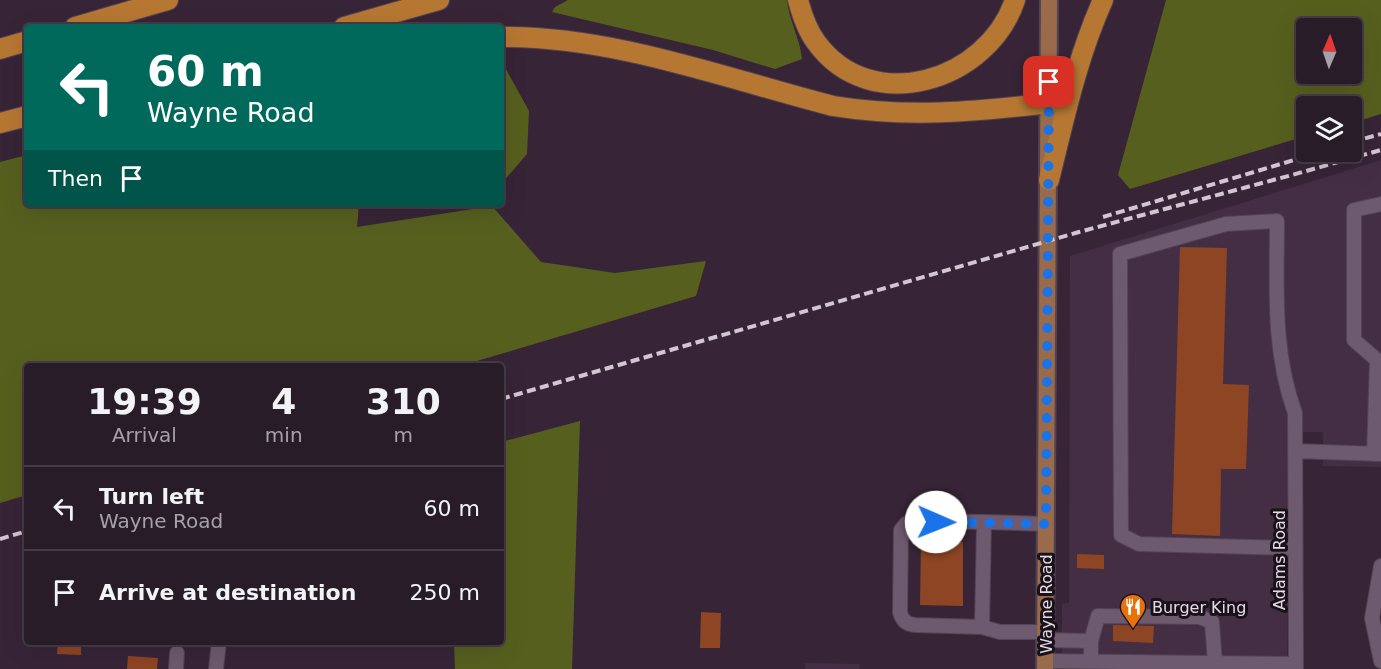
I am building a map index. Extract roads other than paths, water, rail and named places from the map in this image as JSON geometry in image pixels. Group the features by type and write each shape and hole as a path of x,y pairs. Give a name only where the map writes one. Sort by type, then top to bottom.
{"highway":[{"path":"85,24 168,0"},
{"path":"355,24 439,0"},
{"path":"798,0 808,29 816,43 830,58 859,76 898,83 928,81 944,76 970,61 992,41 1002,28 1015,0"},
{"path":"1049,180 1077,70 1103,0"},
{"path":"504,37 561,40 603,46 833,106 866,111 938,114 1049,103"},
{"path":"0,49 24,42"},
{"path":"0,123 24,117"},
{"path":"0,134 24,127"}],"main road":[{"name":"Wayne Road","path":"1045,665 1049,0"}],"street":[{"path":"1295,451 1378,454 1377,360 1354,340 1354,210 1381,204"},
{"name":"Adams Road","path":"1296,548 1139,544 1121,535 1120,254 1226,225 1277,221 1277,331 1287,389 1295,413 1296,548 1296,667"},
{"path":"1046,524 913,521 907,524 901,530 899,538 902,620 907,624 915,625 982,627 1000,632 1091,641"},
{"path":"982,627 984,522"},
{"path":"1381,566 1372,618 1381,661"},
{"path":"1091,661 1091,641 1098,615 1200,617 1212,622 1215,663"},
{"path":"216,669 219,645"},
{"path":"176,669 177,653"},
{"path":"1045,665 1091,661 1296,667"}],"railway":[{"path":"1362,139 1381,134"},
{"path":"504,398 1079,232 1381,150"},
{"path":"1103,217 1296,159"},
{"path":"0,539 24,532"}],"place":[{"name":"Burger King","path":"1133,630"}]}
